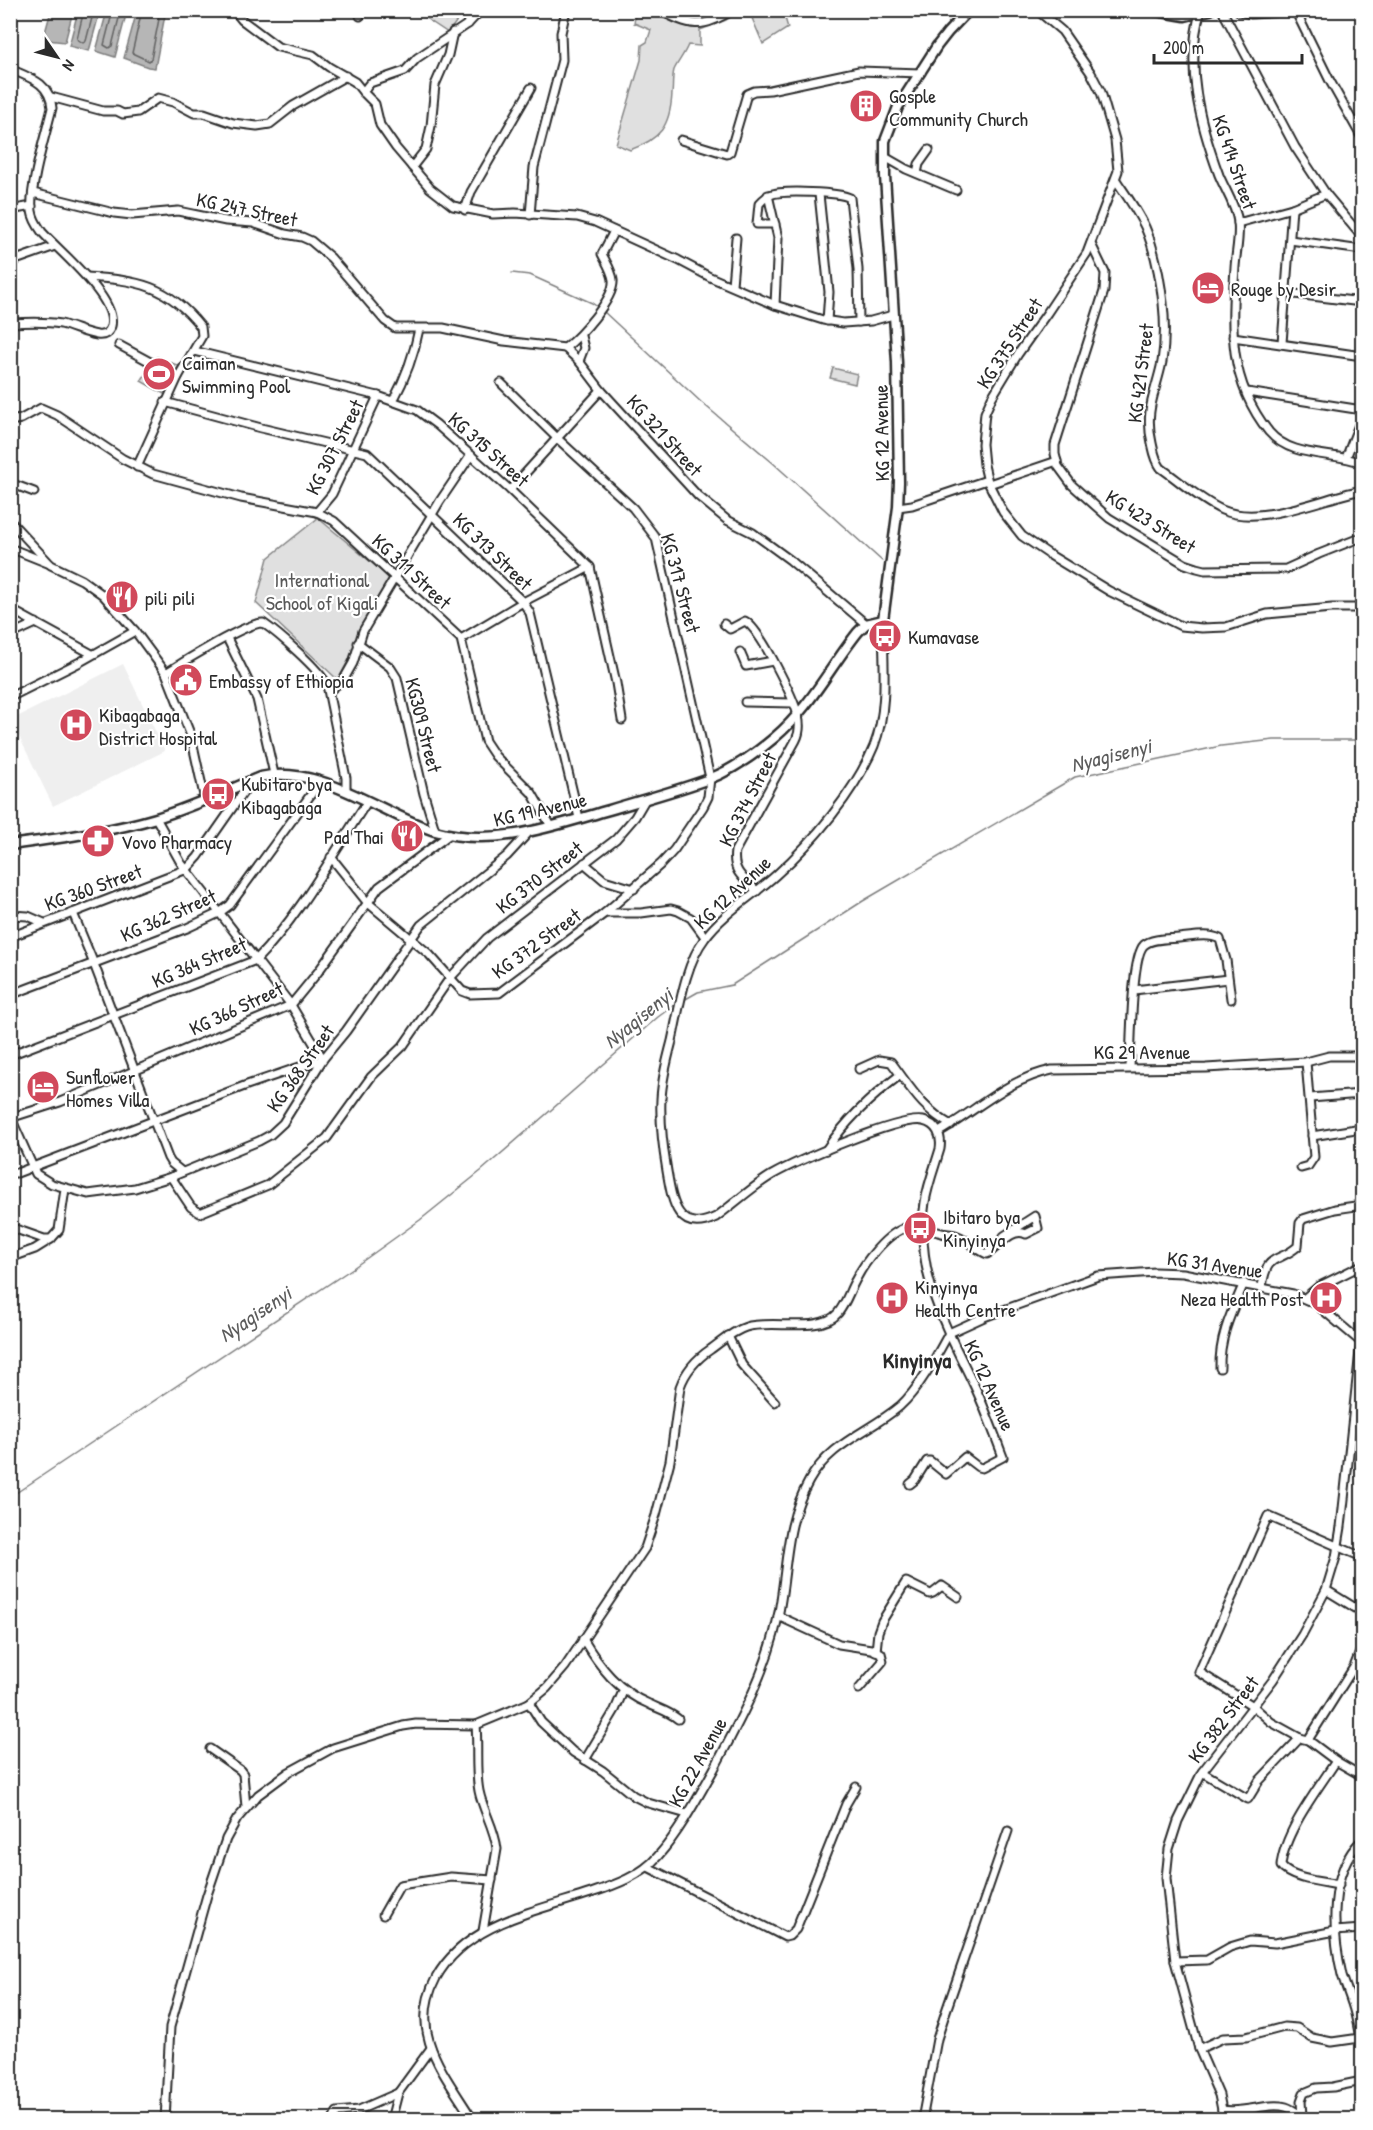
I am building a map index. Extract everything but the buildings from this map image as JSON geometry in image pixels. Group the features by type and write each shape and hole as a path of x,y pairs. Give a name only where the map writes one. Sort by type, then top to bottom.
{"main road":[{"name":"KG 12 Avenue","path":"883,620 898,507 897,362 885,141 898,107 948,32 969,10"},
{"path":"1150,10 1185,16 1210,10"},
{"path":"1239,10 1251,13 1298,11"},
{"path":"866,624 883,620"},
{"name":"KG 19 Avenue","path":"10,845 156,818 273,774 320,782 346,791 392,814 450,834 485,838 530,831 579,819 710,778 752,755 798,716 850,641 866,624"}],"street":[{"path":"234,10 242,20 278,47 313,56 355,82 375,105 380,125 430,188 447,203 465,210 493,214 577,217 603,225 732,285 806,316 843,323 894,315"},
{"path":"467,10 468,24"},
{"path":"363,92 372,82 405,71 417,58 468,24 481,10"},
{"path":"530,215 534,167 562,60 561,33 566,10"},
{"path":"659,10 679,21 696,24 714,20 732,10"},
{"name":"KG 375 Street","path":"1037,10 1062,31 1073,45 1101,92 1115,140 1118,163 1116,180 1091,244 992,397 983,424 982,444 988,482 1003,512 1022,536 1109,591 1181,626 1226,627 1267,614 1332,608 1362,608"},
{"path":"1222,10 1295,147 1326,194 1362,237"},
{"path":"1358,10 1362,18"},
{"path":"1298,11 1330,81 1362,138"},
{"name":"KG 414 Street","path":"1200,12 1194,55 1197,93 1209,147 1238,223 1233,300 1236,364 1257,414 1277,440 1305,452 1346,458 1362,463"},
{"path":"412,167 426,149 435,85 448,55 453,32"},
{"path":"10,69 45,86 51,97 52,108 33,193 32,206 35,222 99,291 110,311 112,323 110,330 105,334 97,335 51,323 10,323"},
{"path":"681,141 726,154 730,152 747,94 754,91 770,90 859,71 921,73"},
{"path":"51,97 123,114 138,112 158,98 194,112 233,123 257,126 270,124 293,106 346,76"},
{"path":"465,210 471,192 531,88"},
{"path":"917,173 919,164 929,150"},
{"path":"885,157 956,190"},
{"name":"KG 421 Street","path":"1116,180 1147,234 1156,261 1163,302 1164,334 1161,363 1148,418 1156,462 1204,500 1222,510 1236,514 1262,516 1362,490"},
{"name":"KG 247 Street","path":"33,193 114,213 132,215 178,211 225,221 253,223 302,237 322,249 335,262 390,326 419,329"},
{"path":"775,224 757,224 759,204 768,195 780,193 843,194 850,198 858,269 859,322"},
{"path":"819,194 829,292 828,321"},
{"path":"1238,223 1292,208 1326,194"},
{"path":"768,195 778,238 775,304"},
{"path":"10,210 32,206"},
{"path":"1282,343 1292,208"},
{"path":"419,329 443,327 504,341 565,348 581,336 609,297 613,278 602,254 614,231"},
{"path":"732,285 736,237"},
{"path":"1290,240 1362,250"},
{"path":"898,507 912,506 1057,461 1055,445 1104,291 1106,273 1091,244"},
{"path":"10,262 55,246"},
{"path":"87,277 141,283 169,297 201,327 202,336 165,402 137,467"},
{"path":"1286,293 1362,302"},
{"name":"KG 307 Street","path":"393,401 405,380 419,329"},
{"path":"579,361 585,348 581,336"},
{"path":"1233,337 1362,356"},
{"path":"119,345 178,377"},
{"name":"KG 321 Street","path":"565,348 698,496 728,520 753,533 790,560 866,624"},
{"name":"KG 315 Street","path":"194,351 378,396 417,410 428,417 510,490 590,567"},
{"name":"KG 317 Street","path":"501,383 633,508 656,538 710,778"},
{"path":"510,490 602,390"},
{"path":"1247,392 1362,411"},
{"name":"KG 307 Street","path":"317,512 332,494 378,396"},
{"name":"KG 313 Street","path":"165,402 261,428 368,453 523,602 530,613 579,819"},
{"name":"KG 311 Street","path":"10,422 41,408 137,467 153,474 231,495 317,512 334,521 461,639"},
{"path":"1346,458 1362,417"},
{"path":"329,691 344,680 353,663 363,631 431,516 471,455"},
{"name":"KG 423 Street","path":"1057,461 1072,485 1109,518 1185,564 1205,570 1286,569 1362,537"},
{"path":"10,483 34,492"},
{"path":"10,521 51,565"},
{"path":"10,548 51,565 91,586 113,605 135,631 166,673 191,736 205,800"},
{"path":"551,826 532,793 495,756 485,741 461,639 523,602 590,567 622,720"},
{"path":"10,609 92,654"},
{"name":"KG 12 Avenue","path":"883,620 883,707 874,745 865,765 836,810 797,854 705,937 691,964 682,996 664,1076 661,1102 666,1166 672,1199 676,1210 691,1222 708,1221 716,1217 771,1176 826,1151 896,1124 923,1121 939,1132 940,1149 927,1191 923,1225 928,1277 935,1301 980,1398 1003,1457 982,1468 965,1457 946,1474 927,1461 910,1484"},
{"path":"724,624 730,629 745,621 757,631 798,716"},
{"path":"10,635 36,623"},
{"path":"166,673 227,638 257,623 263,623 324,680 329,691 346,778 346,791"},
{"path":"10,697 135,631"},
{"path":"227,638 256,699 273,774"},
{"name":"KG309 Street","path":"358,643 390,667 397,678 424,794 435,830"},
{"path":"740,652 746,666 773,661"},
{"path":"745,702 793,703"},
{"name":"KG 374 Street","path":"757,891 735,867 735,851 796,740 800,730 798,716"},
{"name":"KG 372 Street","path":"331,857 367,902 429,954 462,991 470,994 502,992 605,913 661,864 688,831 706,801 710,778"},
{"path":"187,869 198,857 250,781"},
{"name":"KG 362 Street","path":"10,995 187,928 219,913 230,905 320,782"},
{"name":"KG 370 Street","path":"171,1177 191,1207 200,1213 264,1187 330,1136 371,1077 414,1032 450,978 487,938 616,839 628,827 645,800"},
{"name":"KG 364 Street","path":"10,1055 256,960 291,916 367,802"},
{"path":"10,1173 17,1173 247,1085 324,1059 291,1005 187,869 156,818"},
{"name":"KG 368 Street","path":"33,1167 42,1179 78,1193 95,1194 135,1188 171,1177 270,1135 283,1123 324,1059 410,939 431,916 507,856 530,831"},
{"name":"KG 366 Street","path":"11,1118 134,1071 291,1005 318,972 378,887 450,834"},
{"path":"584,863 604,880 634,889"},
{"name":"KG 360 Street","path":"10,937 187,869"},
{"path":"605,913 678,910 691,918 705,937"},
{"path":"73,913 168,1158 182,1172"},
{"path":"10,915 28,916 44,923"},
{"path":"1130,1068 1134,990 1140,950 1144,944 1155,940 1205,936 1215,936 1220,939 1226,960 1231,999"},
{"path":"1134,990 1228,979"},
{"name":"KG 29 Avenue","path":"939,1132 1005,1087 1034,1074 1074,1068 1206,1068 1306,1062 1329,1056 1362,1056"},
{"path":"859,1069 884,1060 891,1062 913,1094 929,1111 951,1125"},
{"path":"1301,1168 1308,1166 1314,1157 1306,1062"},
{"path":"826,1151 857,1112 900,1075"},
{"path":"1310,1098 1362,1094"},
{"path":"11,1118 33,1167"},
{"path":"1312,1136 1362,1128"},
{"path":"10,1258 35,1249 51,1239 59,1230 65,1189"},
{"path":"1262,1287 1264,1272 1271,1262 1298,1246 1300,1223 1303,1219 1335,1209 1362,1205"},
{"path":"165,2120 170,2027 207,1895 226,1839 246,1807 289,1772 351,1741 416,1724 476,1725 529,1703 547,1688 565,1667 645,1548 670,1461 680,1387 683,1377 700,1357 728,1336 746,1327 759,1324 816,1324 831,1319 838,1314 849,1299 854,1283 864,1266 890,1236 906,1227 923,1225 937,1232 958,1235 987,1254 1014,1232 1026,1234 1038,1228 1035,1216 1004,1236"},
{"path":"10,1227 44,1239 51,1239"},
{"path":"1305,1298 1318,1287 1362,1265"},
{"name":"KG 31 Avenue","path":"949,1333 984,1317 1098,1276 1155,1272 1244,1283 1305,1298 1324,1310 1361,1345"},
{"path":"1220,1368 1223,1337 1244,1283"},
{"name":"KG 22 Avenue","path":"473,2120 436,2060 425,2027 425,2011 436,1978 459,1948 483,1931 615,1885 648,1867 670,1842 727,1744 757,1685 778,1616 791,1524 809,1481 839,1445 890,1414 903,1403 914,1390 949,1333"},
{"path":"728,1336 742,1365 775,1402"},
{"name":"KG 382 Street","path":"1224,2120 1219,2095 1199,2049 1175,1961 1166,1878 1169,1849 1178,1821 1202,1772 1253,1706 1302,1635 1326,1590 1341,1527 1361,1345"},
{"path":"1362,1557 1268,1516 1199,1672 1253,1706 1271,1722 1308,1740 1336,1761 1362,1776"},
{"path":"876,1651 882,1621 906,1582 930,1593 942,1586 958,1597"},
{"path":"1326,1590 1362,1612"},
{"path":"778,1616 839,1644 881,1653 883,1660 859,1689"},
{"path":"583,1639 601,1667 624,1689 649,1704 662,1708 678,1719"},
{"path":"1308,1740 1354,1667 1362,1647"},
{"path":"585,1760 615,1710 624,1689"},
{"path":"529,1703 541,1722 585,1760 634,1796 648,1803 687,1814"},
{"path":"476,1725 478,1788 497,1849 483,1931"},
{"path":"1202,1772 1248,1799 1259,1781 1300,1738"},
{"path":"210,1749 243,1774 246,1807"},
{"path":"1336,1761 1304,1810 1286,1847 1281,1866 1285,1870 1311,1880 1339,1885"},
{"path":"648,1867 785,1937 789,1936 796,1929 855,1787"},
{"path":"922,2120 942,2022 1008,1831"},
{"path":"1362,1840 1347,1859 1339,1885 1335,1931 1342,1974 1356,2014 1362,2050"},
{"path":"382,1915 400,1885 451,1877 492,1880"},
{"path":"1175,1961 1207,1960 1230,1947 1250,1941 1275,1943 1335,1931 1362,1929"},
{"path":"1199,2049 1223,2038 1246,2037 1284,2027 1298,2028 1312,2037 1332,2042 1360,2038"},
{"path":"391,2120 398,2093 431,2048"},
{"path":"1304,2118 1301,2102 1304,2093 1316,2088 1362,2081"},
{"path":"333,2120 339,2111 359,2110 398,2093"},
{"path":"1222,2110 1244,2111 1274,2105 1287,2107 1304,2118"}],"shaded area":[{"path":"123,664 165,751 53,806 11,720"}],"green space":[{"path":"415,11 464,11 448,33"},
{"path":"628,11 642,11 654,16 657,11 740,11 726,20 700,30 700,46 688,45 674,70 671,105 666,123 656,136 630,150 616,144 641,60 642,45 647,42 651,30 634,23 635,17"},
{"path":"749,11 783,11 788,28 763,44"},
{"path":"157,357 179,366 164,394 141,381"},
{"path":"833,368 857,374 855,384 830,378"},
{"name":"International School of Kigali","path":"318,518 391,579 338,680 256,603 268,558"}],"water":[{"path":"51,11 73,11 65,42 47,40 44,36"},
{"path":"78,11 100,11 89,51 69,46"},
{"path":"107,11 127,11 115,57 96,51"},
{"path":"137,11 152,11 165,15 155,68 124,58"}],"waterway":[{"path":"512,273 530,275 599,308"},
{"path":"603,311 701,402 882,561"},
{"name":"Nyagisenyi","path":"684,1000 698,992 732,985 863,901 1075,777 1221,746 1274,740 1362,740"},
{"name":"Nyagisenyi","path":"10,1497 353,1268 420,1220 481,1171 677,1003"}],"place":[{"name":"Gosple Community Church","path":"866,106"},
{"name":"Rouge by Desir","path":"1208,288"},
{"name":"Caiman Swimming Pool","path":"159,374"},
{"name":"pili pili","path":"122,597"},
{"name":"Kumavase","path":"885,636"},
{"name":"Embassy of Ethiopia","path":"186,680"},
{"name":"Kibagabaga District Hospital","path":"76,725"},
{"name":"Kubitaro bya Kibagabaga","path":"218,794"},
{"name":"Pad Thai","path":"407,836"},
{"name":"Vovo Pharmacy","path":"98,841"},
{"name":"Sunflower Homes Villa","path":"43,1087"},
{"name":"Ibitaro bya Kinyinya","path":"920,1228"},
{"name":"Kinyinya Health Centre","path":"892,1298"},
{"name":"Neza Health Post","path":"1326,1298"}],"district":[{"name":"Kinyinya","path":"917,1360"}]}
